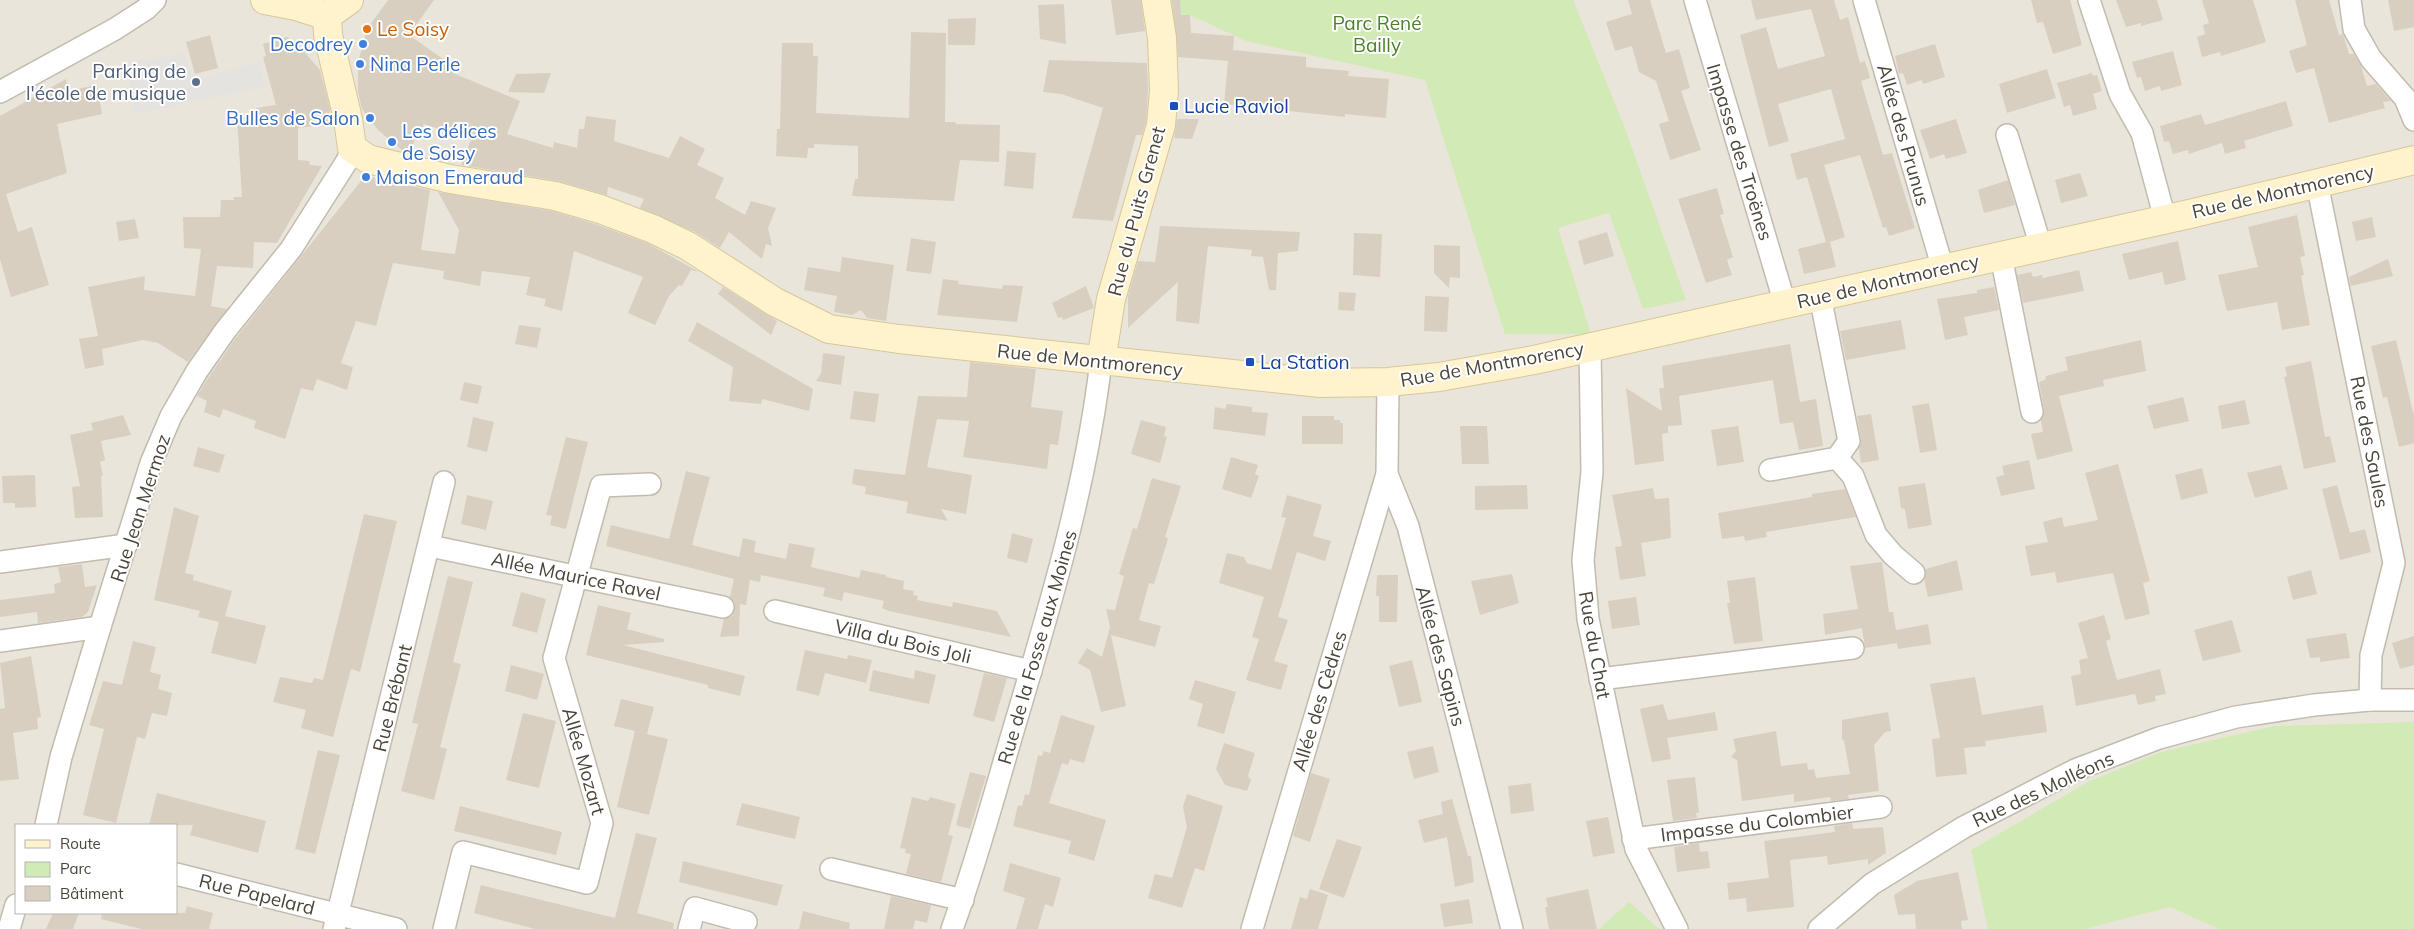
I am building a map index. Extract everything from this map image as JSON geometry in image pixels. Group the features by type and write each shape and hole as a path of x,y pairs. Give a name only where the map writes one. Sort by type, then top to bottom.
{"street":[{"path":"0,92 115,29 146,9 155,0"},
{"path":"265,0 296,6 327,16"},
{"path":"327,16 349,0"},
{"name":"Rue du Puits Grenet","path":"1101,361 1111,299 1161,125 1164,91 1162,38 1156,0"},
{"name":"Impasse des Troënes","path":"1695,0 1785,304"},
{"name":"Allée des Prunus","path":"1864,0 1944,269"},
{"path":"2089,0 2120,94 2142,134 2165,219"},
{"path":"2350,0 2354,29 2371,59 2405,98 2414,120"},
{"path":"327,16 328,35 348,119 352,148"},
{"path":"2007,135 2041,247"},
{"name":"Rue de Montmorency","path":"352,148 368,159 450,179 554,196 653,229 688,246 795,314 829,329 898,339 1320,383 1388,382 1449,376 1590,348 2165,219 2414,160"},
{"name":"Rue Jean Mermoz","path":"46,824 61,757 100,627 151,463 171,416 197,371 225,331 291,249 348,161 352,148"},
{"name":"Rue des Saules","path":"2317,183 2394,563 2371,655 2370,700"},
{"path":"2001,256 2032,412"},
{"path":"1770,470 1836,458 1849,440 1820,296"},
{"name":"Rue du Chat","path":"1590,348 1592,472 1583,560 1588,618 1633,839 1636,849 1677,929"},
{"name":"Rue de la Fosse aux Moines","path":"952,929 963,900 1031,671 1073,520 1095,407 1101,361"},
{"name":"Allée des Sapins","path":"1388,382 1387,474 1408,526 1512,929"},
{"path":"1836,458 1854,476 1876,536 1893,555 1914,573"},
{"name":"Allée des Cèdres","path":"1252,929 1387,474"},
{"name":"Rue Brébant","path":"336,922 430,546 444,482"},
{"name":"Allée Mozart","path":"444,929 463,852 587,883 602,823 554,658 601,486 650,484"},
{"path":"0,562 126,545"},
{"name":"Allée Maurice Ravel","path":"430,546 723,607"},
{"name":"Villa du Bois Joli","path":"775,611 1031,671"},
{"path":"0,641 100,627"},
{"path":"1600,679 1853,648"},
{"name":"Rue des Molléons","path":"1820,929 1872,884 1964,827 2076,770 2159,738 2236,717 2314,705 2370,700 2414,700"},
{"name":"Impasse du Colombier","path":"1633,839 1881,807"},
{"path":"831,869 963,900"},
{"name":"Rue Papelard","path":"178,875 336,922 396,929"},
{"path":"689,929 695,908 746,922"},
{"path":"9,929 15,909"}],"shaded area":[{"path":"0,0 2414,0 2414,929 0,929"},
{"name":"Parking de l'école de musique","path":"184,53 191,74 202,78 259,61 265,87 134,114 126,63"}],"green space":[{"name":"Parc René Bailly","path":"1156,0 1573,0 1623,123 1686,300 1643,309 1609,213 1558,228 1591,334 1505,334 1425,80 1246,41 1190,15 1159,14"},
{"path":"2414,722 2414,929 2219,929 2170,907 2084,929 1988,929 1971,850 2088,782 2161,752 2274,726"},
{"path":"1629,902 1659,929 1599,929"}],"building":[{"path":"388,0 434,0 409,35 456,68 453,73 520,101 507,134 553,148 554,142 577,148 579,129 584,129 586,116 616,120 614,141 669,158 680,136 705,149 697,165 724,178 715,198 745,215 751,201 776,208 768,228 772,246 766,244 762,259 729,232 720,248 695,232 640,208 644,199 608,187 607,195 558,181 461,165 471,140 424,124 408,153 404,152 378,130 362,109 358,92 358,63 367,29"},
{"path":"1111,0 1141,0 1145,31 1116,35"},
{"path":"1172,0 1180,0 1181,15 1190,15 1191,33 1234,36 1233,50 1306,57 1306,67 1349,71 1348,76 1389,79 1386,118 1345,114 1345,117 1224,104 1228,61 1178,57"},
{"path":"1628,0 1650,0 1666,53 1679,49 1690,88 1681,91 1701,150 1670,160 1659,124 1669,121 1656,81 1639,72 1632,46 1615,51 1606,22 1632,14"},
{"path":"1751,0 1834,0 1840,20 1848,17 1860,63 1865,61 1870,78 1861,81 1883,155 1892,153 1915,228 1889,236 1886,227 1883,228 1860,155 1824,165 1845,237 1830,242 1836,267 1804,274 1798,249 1826,242 1807,177 1797,180 1790,154 1845,139 1831,89 1778,104 1789,141 1769,147 1740,35 1766,27 1778,69 1825,56 1811,9 1756,20"},
{"path":"2031,0 2070,0 2082,45 2053,54 2043,22 2037,23"},
{"path":"2116,0 2157,0 2163,20 2141,26 2141,23 2126,27"},
{"path":"2202,0 2253,0 2266,42 2221,56 2220,52 2202,57 2197,37 2205,34 2203,25 2209,23"},
{"path":"2295,0 2329,0 2339,35 2343,34 2349,54 2354,54 2361,66 2367,86 2376,84 2391,101 2383,102 2385,108 2329,123 2314,68 2296,73 2289,51 2307,45"},
{"path":"2388,0 2414,0 2414,27 2394,31"},
{"path":"1064,4 1066,44 1040,39 1038,5"},
{"path":"976,18 975,45 948,45 948,19"},
{"path":"911,32 946,33 945,122 1000,125 999,162 960,160 954,201 852,196 855,179 858,179 858,146 814,144 814,148 808,148 807,158 776,156 777,129 780,129 782,43 813,43 813,56 818,56 816,113 909,118"},
{"path":"210,35 218,68 195,74 186,42"},
{"path":"287,37 301,48 320,70 330,109 329,124 298,128 298,160 309,161 310,165 322,166 277,243 254,242 253,268 217,266 211,306 227,309 188,362 158,343 143,340 102,349 104,365 85,369 79,339 98,336 88,287 145,276 144,290 195,296 201,249 184,248 183,217 220,217 221,200 234,200 233,197 242,197 237,118 258,115 256,108 276,105 263,57 266,56 263,44"},
{"path":"1935,44 1945,77 1923,84 1922,80 1907,85 1903,73 1899,74 1895,56"},
{"path":"2173,51 2182,85 2161,91 2160,86 2145,91 2141,77 2137,78 2132,62"},
{"path":"1049,60 1147,63 1146,122 1142,135 1136,135 1113,221 1072,218 1103,108 1061,94 1043,92"},
{"path":"2047,69 2056,98 2007,113 1999,84"},
{"path":"551,73 544,93 508,92 516,74"},
{"path":"2092,73 2093,76 2097,75 2102,91 2093,94 2097,109 2073,116 2070,105 2064,107 2057,83"},
{"path":"66,79 68,91 97,85 102,114 57,124 67,173 6,194 18,232 32,227 49,285 11,297 0,259 0,116"},
{"path":"2286,101 2293,126 2244,141 2246,148 2225,154 2222,143 2189,154 2188,150 2173,154 2169,141 2164,142 2160,126 2201,114 2205,125"},
{"path":"1177,119 1199,119 1192,139 1174,138"},
{"path":"1956,119 1967,153 1946,159 1944,154 1930,159 1920,130"},
{"path":"1007,151 1036,153 1033,189 1004,186"},
{"path":"2080,173 2088,196 2061,203 2055,180"},
{"path":"365,176 430,190 421,250 455,254 459,230 438,192 552,211 595,224 647,243 699,272 691,270 682,286 679,285 669,296 655,325 628,313 643,277 574,251 562,311 544,306 546,299 526,295 530,277 482,271 480,286 443,279 444,271 393,263 376,326 356,321 341,363 353,367 347,390 317,379 313,391 301,388 285,439 254,428 256,421 223,409 220,418 204,412 207,401 197,396 208,378 235,339"},
{"path":"2008,180 2015,205 1984,213 1978,190"},
{"path":"1717,188 1724,214 1720,215 1733,257 1727,260 1732,275 1706,283 1678,199"},
{"path":"2297,215 2305,256 2300,257 2304,275 2301,276 2310,325 2282,330 2277,302 2227,311 2218,275 2258,267 2248,227"},
{"path":"2372,217 2376,237 2356,241 2352,222"},
{"path":"135,219 139,238 119,241 116,222"},
{"path":"1160,226 1300,232 1298,251 1278,253 1276,290 1269,290 1263,257 1251,256 1252,250 1208,246 1199,324 1176,321 1178,282 1128,328 1128,296 1138,261 1155,262"},
{"path":"1607,232 1614,256 1584,265 1578,241"},
{"path":"1354,233 1382,234 1380,277 1353,275"},
{"path":"911,238 936,242 931,274 906,271"},
{"path":"2178,241 2186,280 2165,285 2162,272 2129,280 2122,254"},
{"path":"1434,245 1460,246 1460,278 1450,277 1449,288 1434,273"},
{"path":"842,257 894,265 886,321 867,318 861,310 852,315 834,312 837,296 804,290 808,267 840,272"},
{"path":"2388,259 2393,276 2351,286 2349,277"},
{"path":"2079,270 2084,291 2023,303 2017,275 2031,272 2033,277 2042,275 2043,278"},
{"path":"943,279 959,281 958,284 1002,289 1003,285 1023,286 1017,322 937,315"},
{"path":"1086,286 1094,308 1063,320 1062,317 1058,318 1052,303"},
{"path":"723,287 777,321 771,335 718,294"},
{"path":"1994,287 1999,310 1964,317 1968,335 1945,340 1937,299 1977,293 1977,290"},
{"path":"1339,292 1356,293 1354,311 1338,310"},
{"path":"1425,296 1449,297 1447,332 1424,331"},
{"path":"1901,320 1906,349 1846,360 1840,331"},
{"path":"697,322 813,389 809,411 762,399 761,404 729,401 733,367 688,341"},
{"path":"519,325 541,328 537,348 515,344"},
{"path":"2141,340 2146,371 2103,380 2104,386 2059,396 2073,451 2037,460 2031,434 2043,432 2041,421 2044,410 2039,382 2045,380 2046,376 2068,370 2065,357"},
{"path":"2396,340 2414,416 2414,443 2399,447 2387,397 2383,398 2371,346"},
{"path":"1790,344 1800,402 1816,399 1823,446 1799,450 1793,422 1780,424 1773,380 1679,396 1682,425 1668,426 1668,433 1662,434 1664,461 1635,465 1626,388 1662,411 1659,388 1664,388 1662,366"},
{"path":"823,353 845,356 841,385 816,381 821,373"},
{"path":"2311,361 2325,437 2330,436 2336,462 2304,469 2284,377 2287,376 2285,367"},
{"path":"970,362 1036,369 1031,407 1063,411 1058,445 1050,444 1047,469 963,457 969,421 937,419 927,467 972,475 966,514 941,509 948,521 906,513 908,502 865,494 866,487 852,484 854,469 905,475 918,396 967,397"},
{"path":"464,382 482,386 478,404 460,400"},
{"path":"854,391 879,394 875,422 850,419"},
{"path":"2183,397 2189,421 2154,429 2147,406"},
{"path":"2245,400 2250,424 2222,429 2218,406"},
{"path":"1929,403 1937,450 1920,453 1912,406"},
{"path":"1227,404 1252,407 1252,412 1268,413 1265,436 1213,429 1215,407 1225,409"},
{"path":"1871,414 1879,460 1861,463 1859,449 1861,439 1857,416"},
{"path":"123,415 131,435 101,441 105,460 100,462 103,476 101,476 103,517 75,518 72,487 80,486 70,435 93,430 91,423"},
{"path":"1302,416 1334,416 1334,420 1340,420 1340,423 1343,423 1343,444 1302,444"},
{"path":"473,417 494,422 487,452 467,447"},
{"path":"1141,420 1166,427 1164,436 1167,437 1160,463 1131,454"},
{"path":"1460,426 1487,426 1489,464 1462,464"},
{"path":"1738,426 1744,462 1717,466 1711,430"},
{"path":"566,437 588,442 566,529 550,525 552,516 546,515"},
{"path":"198,447 225,455 219,473 193,466"},
{"path":"1231,457 1258,465 1255,474 1259,476 1251,498 1222,489"},
{"path":"2029,460 2035,489 2001,496 1996,477 2004,475 2002,466"},
{"path":"2118,464 2150,581 2143,583 2150,614 2125,620 2113,573 2057,583 2055,572 2031,576 2025,546 2048,542 2043,522 2062,517 2064,527 2098,520 2085,473"},
{"path":"2281,465 2288,489 2255,498 2247,473"},
{"path":"2202,468 2208,493 2181,500 2175,475"},
{"path":"686,471 710,477 692,545 739,557 743,538 756,541 754,552 786,559 789,543 815,548 811,567 859,578 861,570 886,575 886,577 904,581 903,589 914,591 913,595 918,596 917,600 952,607 953,602 997,611 1011,637 889,611 882,608 884,601 844,592 842,601 823,596 825,588 761,575 760,582 750,580 746,605 740,604 739,636 720,637 724,619 732,616 735,610 735,603 730,597 734,579 606,546 611,525 669,539"},
{"path":"35,475 36,507 15,508 15,503 3,503 2,476"},
{"path":"1152,478 1181,486 1165,537 1168,538 1154,584 1149,583 1139,620 1161,626 1155,647 1111,635 1126,706 1101,712 1090,670 1078,663 1087,648 1102,657 1110,627 1106,609 1115,610 1124,576 1119,574 1133,528 1137,529"},
{"path":"1925,483 1932,525 1908,529 1905,509 1901,508 1898,487"},
{"path":"1527,485 1528,509 1475,510 1475,486"},
{"path":"2337,485 2350,533 2365,529 2371,552 2340,560 2322,489"},
{"path":"1653,488 1655,499 1669,498 1671,538 1641,543 1646,576 1620,580 1615,547 1622,546 1612,495"},
{"path":"1845,489 1856,517 1766,532 1767,537 1745,541 1744,536 1722,539 1718,513 1812,497 1812,494"},
{"path":"467,495 493,501 486,530 461,524"},
{"path":"1287,495 1322,505 1313,536 1331,541 1325,561 1297,552 1278,617 1288,620 1274,661 1288,665 1281,690 1246,680 1259,639 1252,637 1264,597 1219,583 1227,553 1244,557 1247,563 1271,570 1286,518 1281,517"},
{"path":"174,507 199,516 185,573 194,575 193,580 232,591 225,616 266,626 256,664 211,653 219,622 198,617 200,611 154,600"},
{"path":"364,514 397,521 360,672 351,669 333,737 301,728 306,710 273,702 280,677 312,683 314,678 323,680"},
{"path":"1012,533 1033,539 1027,563 1007,558"},
{"path":"1957,560 1963,590 1928,597 1924,579 1926,569"},
{"path":"1882,562 1889,612 1893,612 1896,630 1928,624 1931,644 1898,649 1897,643 1865,648 1862,628 1825,635 1823,614 1858,609 1850,566"},
{"path":"82,564 85,587 97,585 88,612 82,617 38,623 37,612 0,617 0,600 55,593 54,584 61,582 58,567"},
{"path":"2311,570 2317,594 2293,600 2287,577"},
{"path":"1512,574 1519,603 1480,615 1471,581"},
{"path":"1377,575 1398,575 1397,622 1379,622 1379,596 1376,596"},
{"path":"448,576 473,582 453,662 461,664 440,747 447,749 434,800 401,791 418,724 412,723"},
{"path":"1755,577 1763,641 1734,644 1727,603 1730,603 1727,581"},
{"path":"521,592 546,599 537,633 512,626"},
{"path":"1636,597 1640,625 1612,629 1608,601"},
{"path":"598,605 631,613 627,629 664,639 664,642 623,645 745,676 740,696 708,688 708,685 586,655"},
{"path":"2104,615 2111,639 2106,641 2117,680 2160,669 2166,694 2155,696 2156,701 2138,705 2135,694 2076,706 2071,676 2081,674 2079,660 2088,658 2078,623"},
{"path":"2232,620 2241,652 2203,661 2194,630"},
{"path":"2346,633 2350,658 2320,662 2320,657 2310,658 2306,639"},
{"path":"2414,636 2414,665 2400,669 2392,643"},
{"path":"133,641 156,647 150,672 161,675 158,689 172,693 167,716 152,713 145,739 137,737 116,823 83,815 104,729 89,725 103,681 122,685"},
{"path":"805,650 847,659 848,655 872,660 866,683 825,673 819,696 796,690"},
{"path":"31,656 41,717 37,718 38,729 13,733 19,779 0,781 0,709 5,708 0,663"},
{"path":"1412,660 1422,702 1399,707 1389,666"},
{"path":"511,665 544,674 537,700 505,691"},
{"path":"873,670 914,679 915,670 936,675 929,704 869,691"},
{"path":"984,673 1007,678 994,722 973,716"},
{"path":"1975,677 1982,715 2043,705 2047,732 1985,741 1986,746 1964,748 1967,774 1936,777 1932,739 1940,738 1930,684"},
{"path":"1195,680 1236,692 1224,734 1197,726 1203,704 1189,699"},
{"path":"621,699 654,707 647,734 668,739 649,815 617,807 635,731 614,726"},
{"path":"1663,704 1668,720 1715,712 1718,730 1667,738 1671,759 1652,762 1640,709"},
{"path":"1888,712 1891,731 1885,732 1874,745 1879,791 1848,795 1849,799 1831,801 1830,797 1794,802 1794,794 1742,801 1737,760 1731,757 1736,751 1733,739 1776,731 1781,766 1807,763 1808,770 1814,769 1816,778 1850,774 1844,741 1842,739 1842,720"},
{"path":"523,713 556,721 539,788 506,780"},
{"path":"1061,715 1095,726 1084,763 1070,759 1068,765 1062,763 1049,803 1106,820 1094,861 1068,853 1071,841 1013,826 1018,805 1022,806 1025,794 1029,795 1038,755 1042,756 1044,751 1050,753"},
{"path":"1224,743 1255,753 1248,776 1251,780 1247,791 1225,785 1216,769"},
{"path":"1433,746 1439,772 1414,779 1407,752"},
{"path":"318,750 340,755 315,854 295,849"},
{"path":"970,772 986,776 970,829 956,825"},
{"path":"1311,773 1330,779 1310,842 1293,836"},
{"path":"1695,777 1699,813 1696,813 1697,818 1673,821 1667,780"},
{"path":"1531,783 1534,811 1511,814 1508,786"},
{"path":"157,793 266,821 258,853 190,835 193,825 149,824"},
{"path":"1187,794 1223,806 1204,871 1195,868 1182,908 1148,898 1155,874 1172,878 1187,827 1183,807"},
{"path":"912,797 928,801 930,797 956,804 948,835 953,836 941,882 906,874 911,854 905,853 906,849 900,848"},
{"path":"1452,799 1468,856 1471,856 1474,882 1455,887 1447,837 1424,843 1418,820 1443,814 1441,802"},
{"path":"742,803 800,817 795,839 736,825"},
{"path":"460,806 562,832 556,855 454,831"},
{"path":"1608,817 1615,853 1593,857 1586,821"},
{"path":"1852,823 1853,829 1883,827 1886,853 1868,865 1868,859 1828,865 1827,856 1790,860 1794,907 1747,912 1746,898 1729,900 1727,883 1769,878 1764,841 1835,832 1834,826"},
{"path":"636,833 657,838 637,913 674,923 673,929 535,929 474,913 481,885 615,918"},
{"path":"1337,839 1362,847 1344,898 1319,889"},
{"path":"1699,843 1700,852 1708,851 1710,868 1677,872 1674,847"},
{"path":"683,861 783,885 777,906 679,882"},
{"path":"1010,863 1061,878 1053,907 1045,904 1038,929 1016,929 1025,898 1003,891"},
{"path":"1958,872 1968,920 1961,921 1962,929 1916,929 1915,914 1898,915 1894,895 1917,881"},
{"path":"1310,889 1328,895 1318,929 1291,929 1300,897 1307,899"},
{"path":"1588,889 1597,929 1549,929 1545,907 1548,907 1546,898"},
{"path":"891,896 931,905 927,923 915,920 913,929 884,929"},
{"path":"1469,899 1473,923 1444,927 1440,904"},
{"path":"187,906 213,913 209,929 141,929 101,919 102,914 185,913"},
{"path":"803,911 850,923 849,929 799,929"},
{"path":"53,914 79,914 73,929 46,929"}],"place":[{"name":"Le Soisy","path":"367,29"},
{"name":"Decodrey","path":"363,44"},
{"name":"Nina Perle","path":"360,64"},
{"name":"Parking de l'école de musique","path":"196,82"},
{"name":"Lucie Raviol","path":"1174,106"},
{"name":"Bulles de Salon","path":"370,118"},
{"name":"Les délices de Soisy","path":"392,142"},
{"name":"Maison Emeraud","path":"366,177"},
{"name":"La Station","path":"1250,362"}]}
